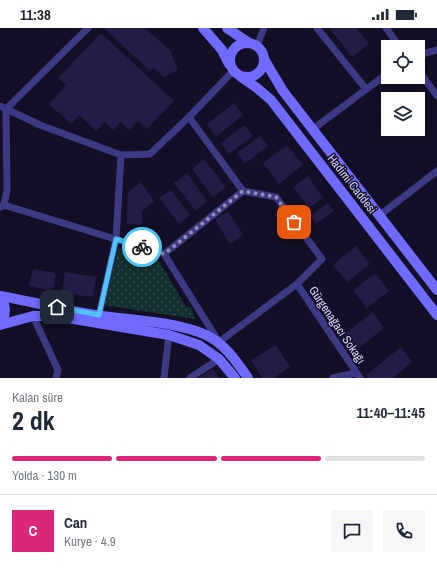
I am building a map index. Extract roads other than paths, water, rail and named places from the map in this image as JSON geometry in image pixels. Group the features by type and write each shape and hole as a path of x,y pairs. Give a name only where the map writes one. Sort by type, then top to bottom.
{"main road":[{"name":"Hadimi Caddesi","path":"204,28 222,50 234,71 271,100 437,315"},
{"path":"227,28 253,45 263,53 264,64 258,74 247,78 234,71 230,54 238,45 253,45"},
{"name":"Hadimi Caddesi","path":"264,59 283,91 437,290"},
{"path":"0,296 99,315 188,328 219,342 240,366 248,378"},
{"path":"0,296 5,308 5,314 0,325"},
{"path":"0,325 33,316 56,316 168,335 199,345 219,359 235,378"}],"street":[{"path":"253,45 264,28"},
{"path":"317,28 366,89"},
{"path":"386,28 395,40"},
{"path":"86,29 3,108 7,190 2,206 164,254 219,342 297,284 322,259 276,197 243,191 189,117"},
{"path":"425,53 437,50"},
{"path":"3,108 40,125 121,155 150,154 234,71"},
{"path":"313,129 381,78"},
{"path":"425,80 437,96"},
{"path":"99,315 116,239 121,155"},
{"path":"380,215 437,171"},
{"path":"164,254 243,191"},
{"name":"Gürgenağacı Sokağı","path":"297,284 358,375"},
{"path":"33,316 58,370 56,378"},
{"path":"164,378 168,335"},
{"path":"190,378 219,359"},
{"path":"333,378 358,375"}]}
